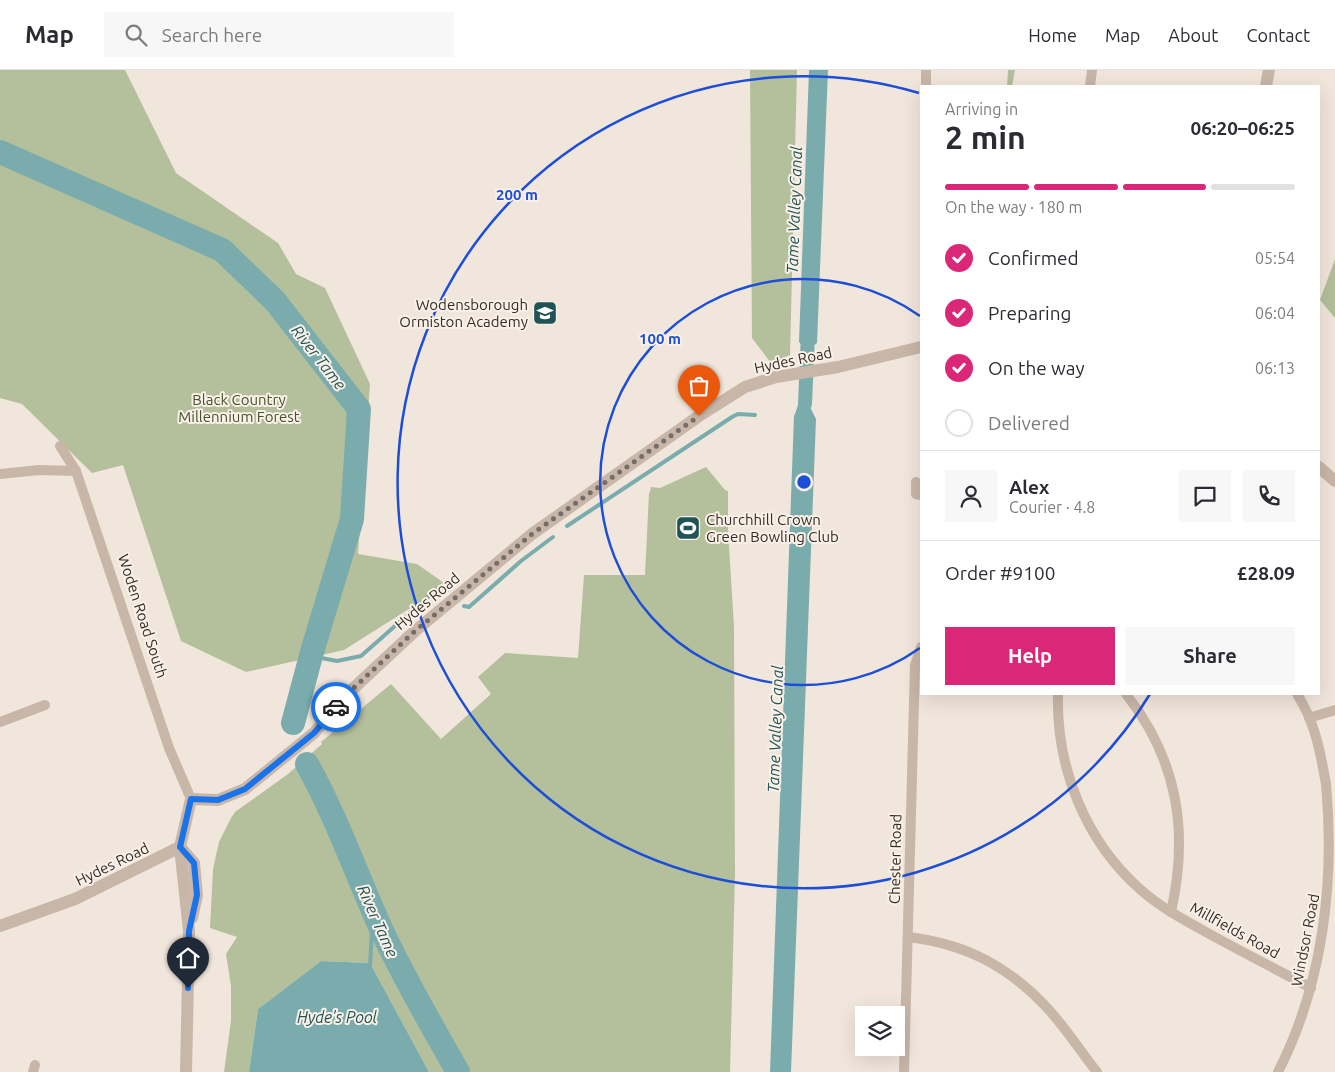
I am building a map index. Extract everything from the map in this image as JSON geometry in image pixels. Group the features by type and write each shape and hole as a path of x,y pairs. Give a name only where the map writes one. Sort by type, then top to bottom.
{"street":[{"path":"926,70 926,85"},
{"path":"1090,85 1092,70"},
{"path":"1266,85 1269,70"},
{"name":"Hydes Road","path":"191,799 218,800 245,789 314,733 343,698 415,631 525,540 571,505 706,411 745,387 776,377 838,367 920,347"},
{"name":"Woden Road South","path":"60,446 76,471 105,552 169,748 191,799"},
{"path":"1320,468 1335,481"},
{"path":"0,474 39,470 76,471"},
{"path":"916,482 916,494 920,495"},
{"name":"Chester Road","path":"904,1072 915,665 920,650"},
{"name":"Millfields Road","path":"1058,695 1059,728 1066,768 1075,795 1101,844 1127,876 1142,891 1171,912 1311,988"},
{"name":"Millfields Road","path":"1127,695 1145,720 1163,756 1175,798 1179,833 1179,862 1171,912"},
{"name":"Windsor Road","path":"1278,1072 1291,1046 1311,988 1325,930 1331,877 1330,815 1324,770 1310,718 1298,695"},
{"path":"0,722 45,705"},
{"path":"1310,718 1335,710"},
{"path":"186,1072 189,931 180,847 191,799"},
{"name":"Hydes Road","path":"0,926 75,899 180,847"},
{"path":"908,937 934,940 979,956 1024,984 1051,1012 1097,1072"}],"green space":[{"name":"Black Country Millennium Forest","path":"0,70 125,70 176,173 278,243 296,274 325,288 370,384 358,554 417,564 447,585 344,650 246,672 181,641 123,465 92,473 22,404 0,398"},
{"path":"750,70 797,70 790,355 771,363 752,338"},
{"path":"1008,70 1015,70 1012,85 1007,85"},
{"path":"1335,259 1335,318 1320,300"},
{"path":"706,467 725,490 728,491 728,530 734,627 735,874 730,1072 429,1072 370,963 321,961 258,1009 249,1072 224,1072 231,1021 231,986 226,954 237,937 210,928 213,869 219,842 235,812 288,774 322,744 321,742 391,684 441,739 491,694 478,677 505,653 578,658 584,575 645,575 649,493 651,487 660,488"}],"water":[{"path":"809,70 828,70 817,343 807,351 799,342"},
{"path":"805,386 810,393 810,407 816,419 791,1072 770,1072 794,416"},
{"name":"Hyde's Pool","path":"321,961 370,963 429,1072 249,1072 258,1009"}],"waterway":[{"name":"River Tame","path":"0,152 222,250 275,301 359,409 352,519 293,723"},
{"path":"805,404 808,333"},
{"path":"567,526 732,417 738,414 755,415"},
{"path":"464,606 469,607 521,561 553,537"},
{"path":"311,656 337,661 361,656 437,589 441,587 447,590"},
{"name":"River Tame","path":"307,764 328,805 391,949 458,1072"},
{"path":"370,967 373,909"}],"way so far":[{"path":"336,707 343,698 415,631 532,534 699,416"}],"place":[{"name":"Wodensborough Ormiston Academy","path":"545,313"},
{"name":"Churchhill Crown Green Bowling Club","path":"688,528"}],"route":[{"path":"188,988 189,931 197,895 194,863 180,847 191,799 218,800 245,789 314,733 336,707"}],"water label":[{"name":"Tame Valley Canal","path":"794,210"},
{"name":"Tame Valley Canal","path":"775,729"}]}
